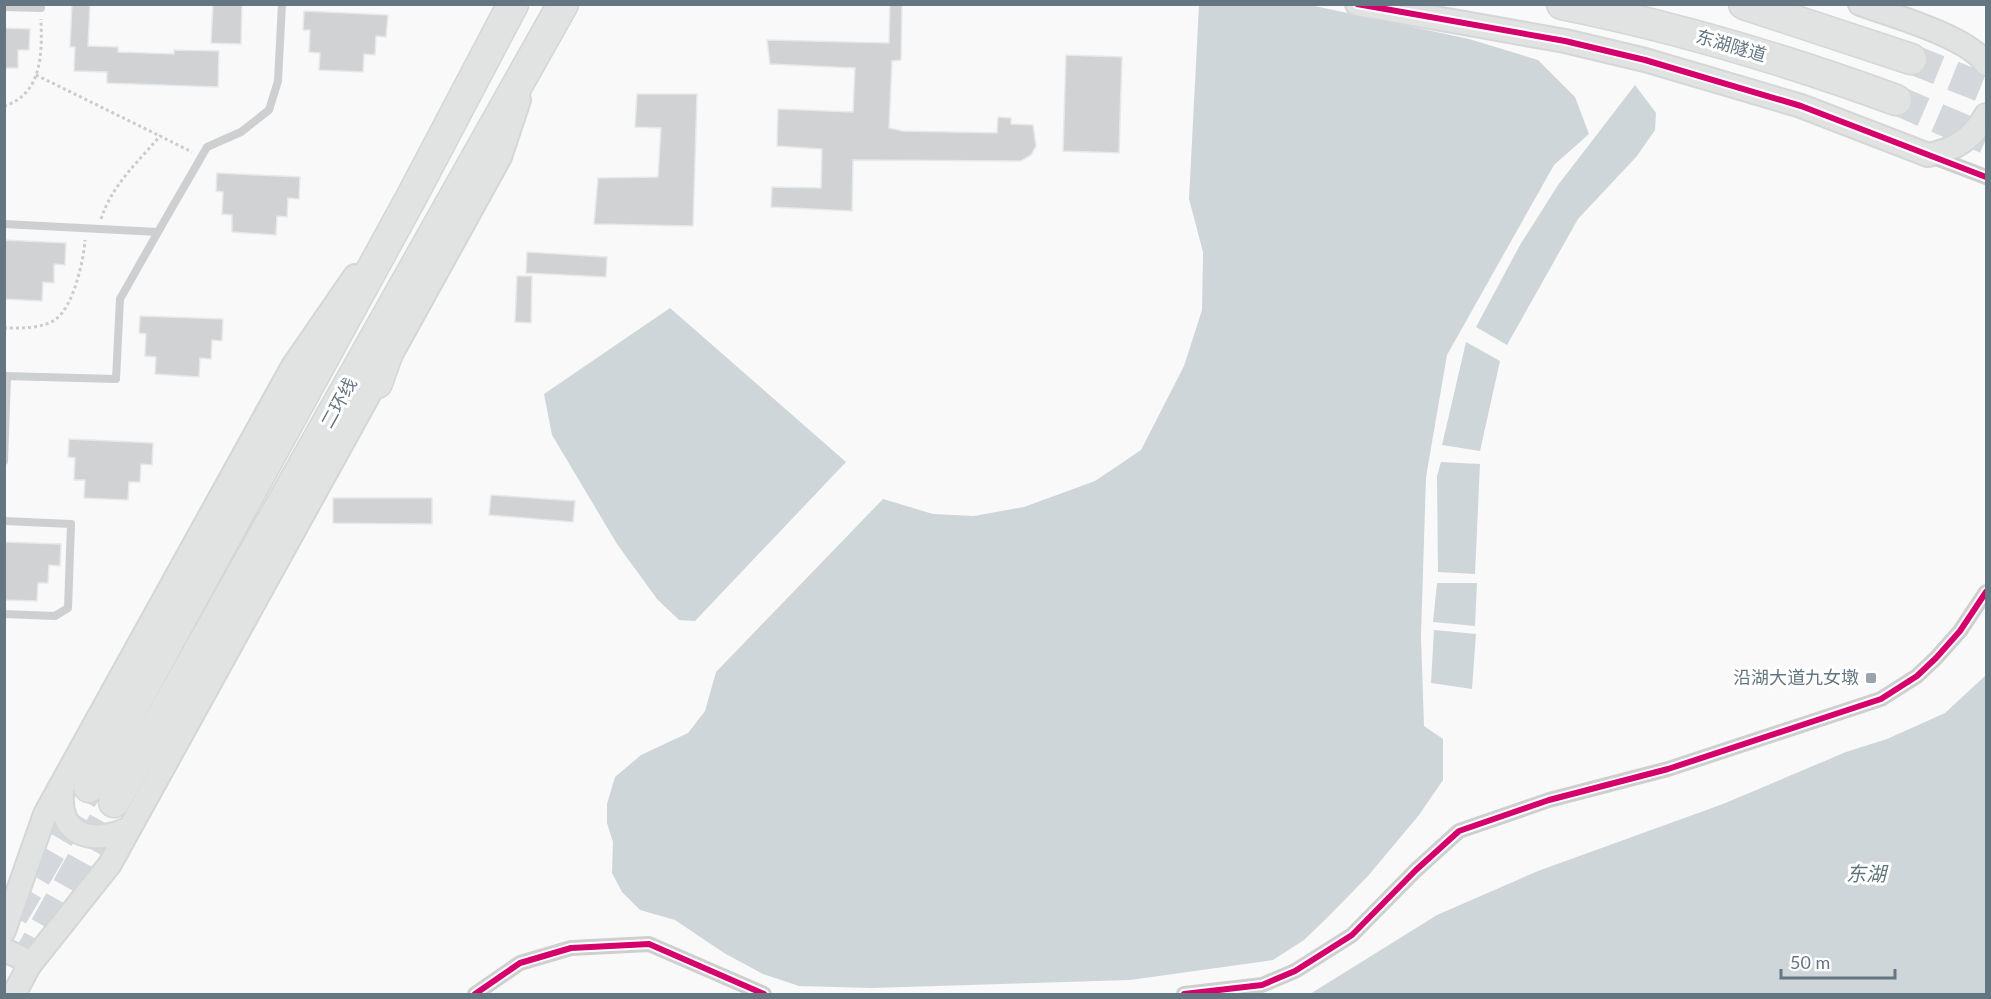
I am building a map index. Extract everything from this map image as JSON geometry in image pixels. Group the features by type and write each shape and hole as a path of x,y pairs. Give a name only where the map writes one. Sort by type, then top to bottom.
{"highway":[{"name":"二环线","path":"76,786 412,196 513,4"},
{"name":"二环线","path":"114,802 563,4"},
{"name":"东湖隧道","path":"1562,4 1740,48 1823,73 1896,99"},
{"path":"1744,4 1911,59"},
{"path":"377,382 426,249"}],"main road":[{"path":"1357,4 1565,41 1645,60 1801,106 1928,155 1943,152 1966,141 1976,131 1986,115"},
{"path":"1860,4 1935,31 1984,57"},
{"path":"14,994 29,966 110,864 500,157 526,73"},
{"path":"76,786 61,811 71,827 90,837 102,838 130,828"},
{"path":"4,931 38,829 76,786"},
{"path":"4,950 20,957 29,966"}],"street":[{"path":"1928,155 1986,177"},
{"path":"1184,994 1262,985 1295,971 1352,935 1416,870 1459,831 1549,800 1668,769 1881,699 1917,676 1936,658 1960,631 1986,592"},
{"path":"475,994 520,963 571,948 649,944 764,994"}],"lane":[{"path":"4,461 6,376 116,379 120,299 158,232 207,147 241,132 269,110 278,81 282,4"},
{"path":"4,7 41,6"},
{"path":"4,224 158,232"},
{"path":"4,521 70,524 68,608 55,616 4,614"}],"path":[{"path":"4,106 27,92 36,75 42,51 41,6"},
{"path":"36,75 202,157"},
{"path":"98,229 106,204 123,178 160,136"},
{"path":"4,328 31,327 56,320 72,294 84,257 85,228"}],"water":[{"path":"1199,5 1310,5 1469,39 1538,60 1575,97 1589,134 1554,165 1447,355 1426,477 1421,636 1424,726 1443,739 1443,780 1419,815 1368,876 1304,940 1273,960 1130,980 871,988 799,986 763,974 724,953 675,920 640,910 622,892 612,873 613,842 607,823 607,804 615,777 641,755 688,733 705,711 716,672 883,499 933,514 974,516 1024,507 1095,481 1141,450 1184,366 1202,310 1203,252 1189,199"},
{"path":"1635,85 1656,113 1655,130 1637,156 1578,219 1507,345 1476,327 1520,245 1558,185"},
{"path":"670,308 846,462 695,621 679,620 657,599 617,544 552,435 544,394"},
{"path":"1466,342 1500,361 1480,451 1442,445"},
{"path":"1441,462 1480,464 1475,574 1438,572 1437,476"},
{"path":"1437,583 1477,583 1475,626 1433,622"},
{"path":"1434,630 1476,634 1472,689 1431,683"},
{"name":"东湖","path":"1986,675 1986,994 1310,994 1437,915 1538,871 1723,804 1846,752 1887,739 1945,713"}],"building":[{"path":"72,4 90,4 88,46 118,47 118,52 174,54 174,50 219,51 218,87 107,83 107,72 74,71 75,47 70,47"},
{"path":"213,4 242,4 241,44 211,43"},
{"path":"890,4 902,4 901,60 892,61 889,128 902,131 997,133 998,117 1011,118 1011,124 1033,125 1036,146 1031,155 1021,161 853,160 852,211 771,207 772,187 821,188 822,149 777,146 778,109 853,112 855,68 770,64 767,40 889,43"},
{"path":"304,11 388,15 386,37 376,36 375,55 364,54 363,72 319,70 320,53 309,52 310,30 303,30"},
{"path":"4,28 30,29 29,50 18,50 18,68 4,68"},
{"path":"1066,55 1122,57 1119,153 1063,151"},
{"path":"637,94 697,94 693,226 594,224 598,178 658,177 661,128 635,127"},
{"path":"217,173 300,177 299,199 288,198 287,217 277,216 276,235 232,232 232,215 222,214 223,192 216,191"},
{"path":"4,240 66,243 65,265 54,264 54,283 43,282 42,301 4,299"},
{"path":"527,252 607,257 606,277 526,273"},
{"path":"517,276 532,276 531,323 515,322"},
{"path":"140,316 223,319 222,341 212,340 211,359 200,358 199,377 155,374 156,357 145,356 146,334 139,333"},
{"path":"69,439 153,443 152,465 141,464 140,482 129,482 128,500 84,498 85,480 74,480 75,458 68,457"},
{"path":"491,495 575,501 573,522 489,515"},
{"path":"333,498 432,498 432,524 333,523"},
{"path":"4,542 61,544 60,566 49,565 48,583 38,583 37,601 4,600"}],"tunnel":[{"path":"1911,59 1986,89"},
{"path":"1896,100 1986,139"},
{"path":"13,916 89,787"},
{"path":"23,966 114,802"}],"cycle path":[{"path":"1357,4 1565,41 1645,60 1801,106 1986,177"},
{"path":"1184,994 1262,985 1295,971 1352,935 1416,870 1459,831 1549,800 1668,769 1881,699 1917,676 1936,658 1960,631 1986,592"},
{"path":"475,994 520,963 571,948 649,944 764,994"}],"place":[{"name":"沿湖大道九女墩","path":"1871,678"}]}
